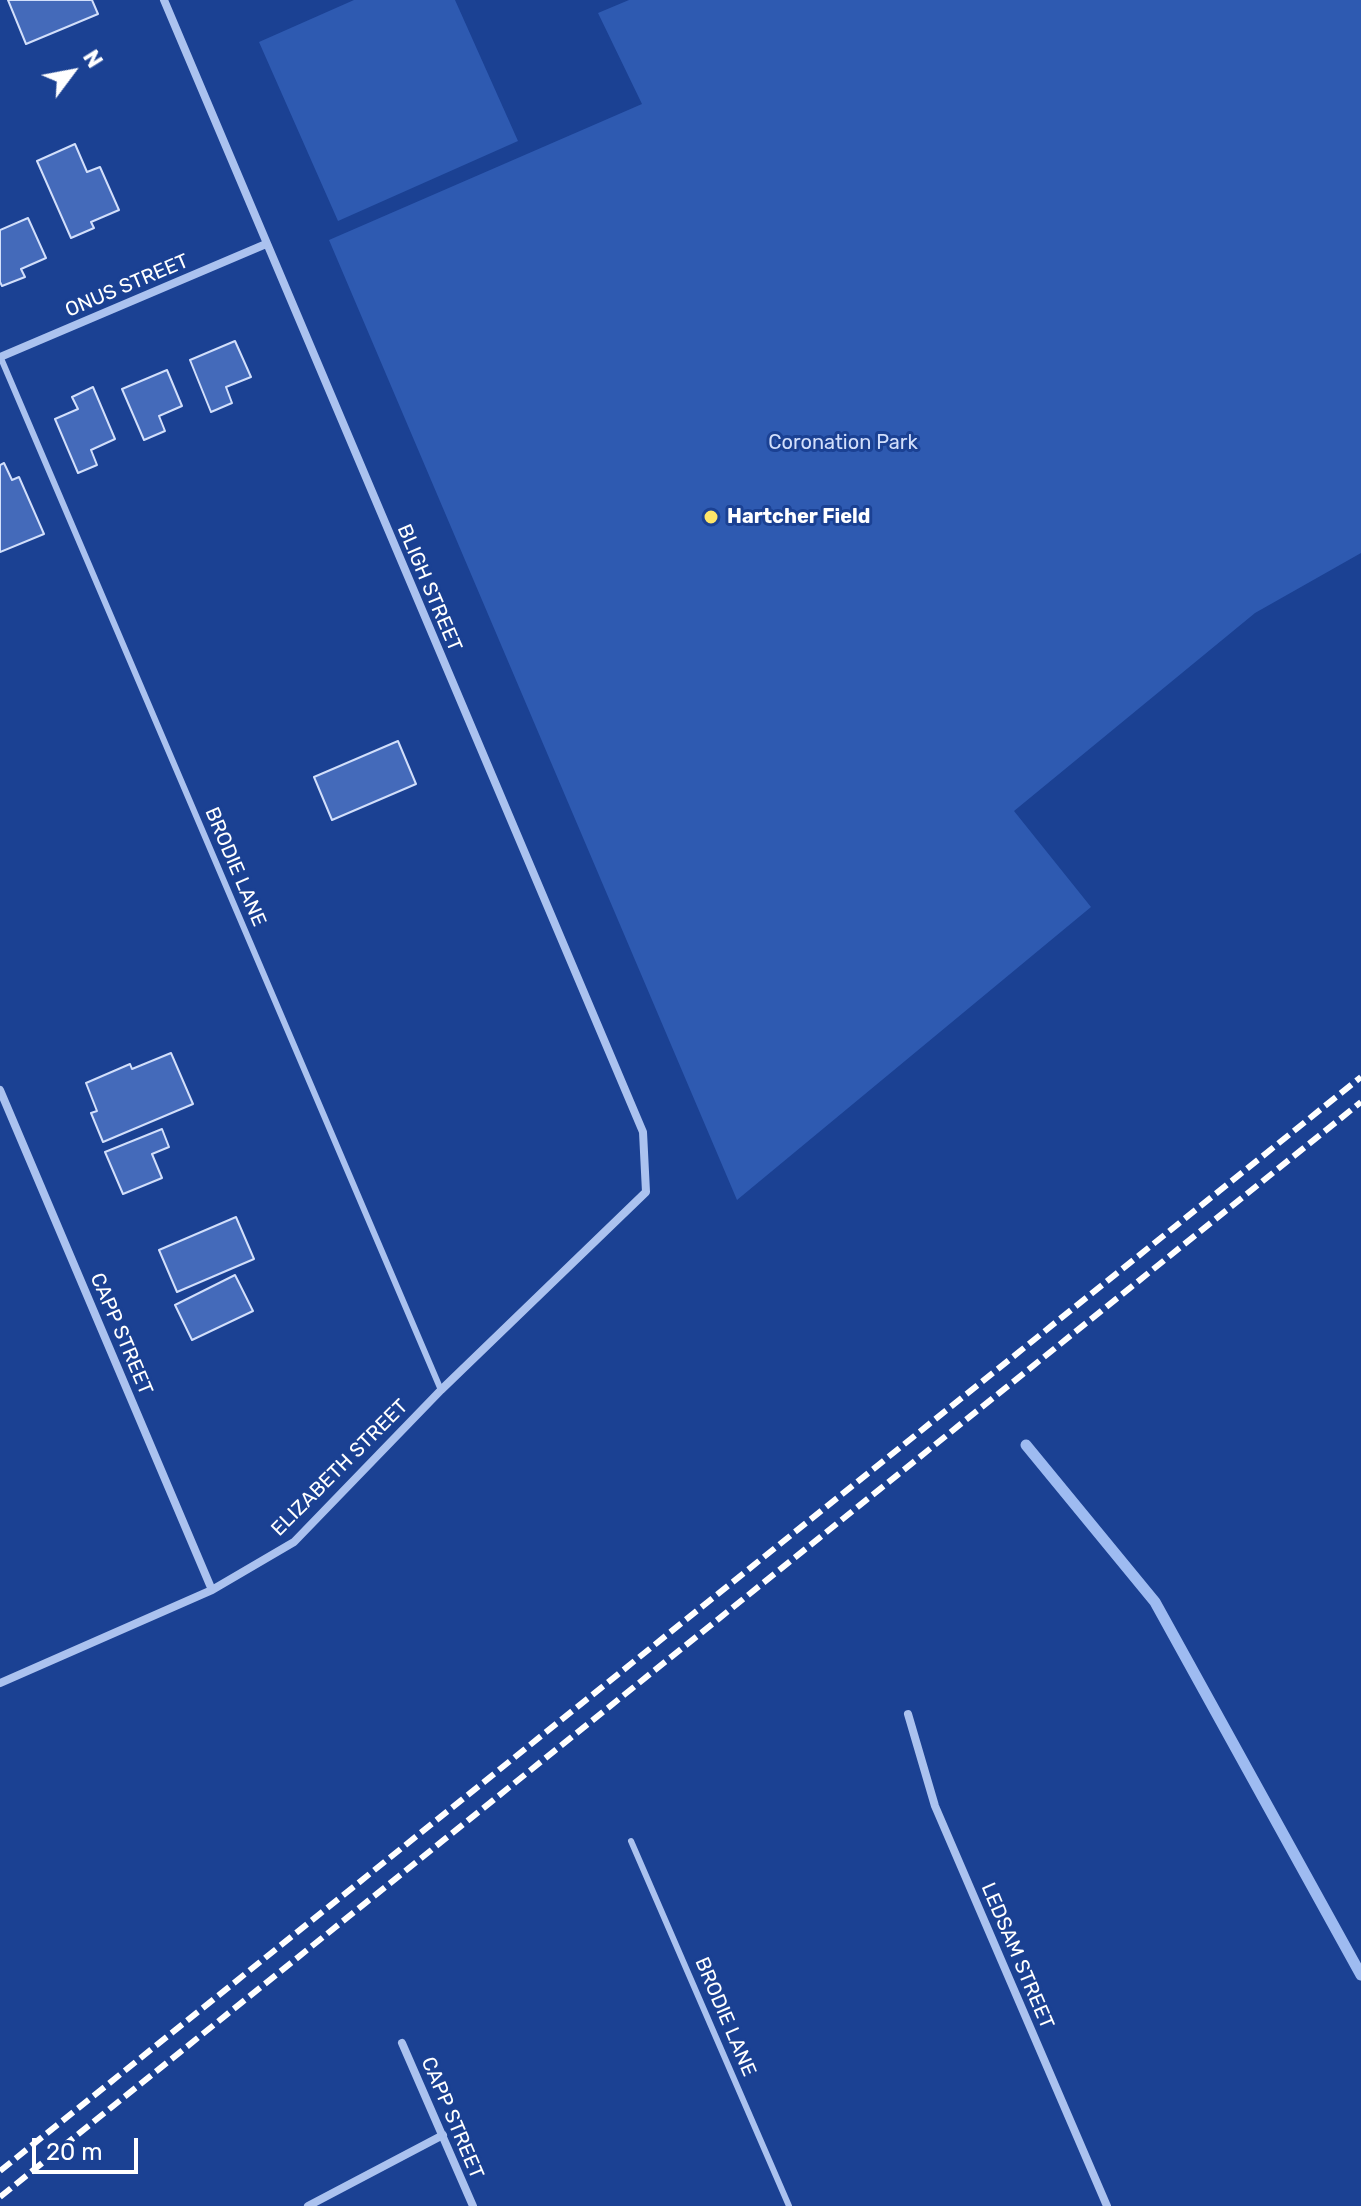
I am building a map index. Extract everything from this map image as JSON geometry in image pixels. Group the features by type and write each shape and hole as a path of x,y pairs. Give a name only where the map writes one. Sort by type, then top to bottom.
{"street":[{"name":"BLIGH STREET","path":"164,0 643,1132 646,1192"},
{"name":"ONUS STREET","path":"0,356 266,244"},
{"name":"CAPP STREET","path":"0,1090 212,1590"},
{"name":"ELIZABETH STREET","path":"0,1683 212,1590 294,1542 441,1390 646,1192"},
{"name":"LEDSAM STREET","path":"908,1714 935,1806 1107,2206"},
{"name":"CAPP STREET","path":"402,2043 473,2206"},
{"path":"308,2206 443,2135"}],"lane":[{"name":"BRODIE LANE","path":"0,356 441,1390"},
{"name":"BRODIE LANE","path":"631,1841 789,2206"}],"green space":[{"path":"354,0 455,0 518,141 338,221 259,42"},
{"name":"Coronation Park","path":"629,0 1361,0 1361,553 1255,613 1014,811 1091,907 737,1200 329,240 642,104 598,13"}],"building":[{"path":"8,0 92,0 98,14 26,44"},
{"path":"75,144 87,172 100,167 119,210 91,222 94,228 71,238 37,161"},
{"path":"28,218 46,258 21,269 25,277 2,286 0,230"},
{"path":"235,341 251,377 226,387 232,403 211,412 190,360"},
{"path":"167,370 182,406 159,416 165,431 144,440 122,389"},
{"path":"93,387 115,439 91,450 97,465 78,473 55,419 78,409 72,397"},
{"path":"4,463 12,480 19,477 44,534 0,552 0,465"},
{"path":"398,741 416,784 332,820 314,777"},
{"path":"171,1053 193,1104 103,1142 91,1113 97,1111 86,1083 130,1064 132,1069"},
{"path":"162,1129 169,1147 152,1154 162,1178 123,1194 105,1152"},
{"path":"236,1217 254,1259 177,1292 159,1250"},
{"path":"235,1275 253,1311 192,1340 175,1305"}],"waterway":[{"path":"1026,1445 1155,1602 1361,1975"}],"railway":[{"path":"0,2171 1361,1077"},
{"path":"0,2197 1361,1102"}],"place":[{"name":"Hartcher Field","path":"711,517"}]}
